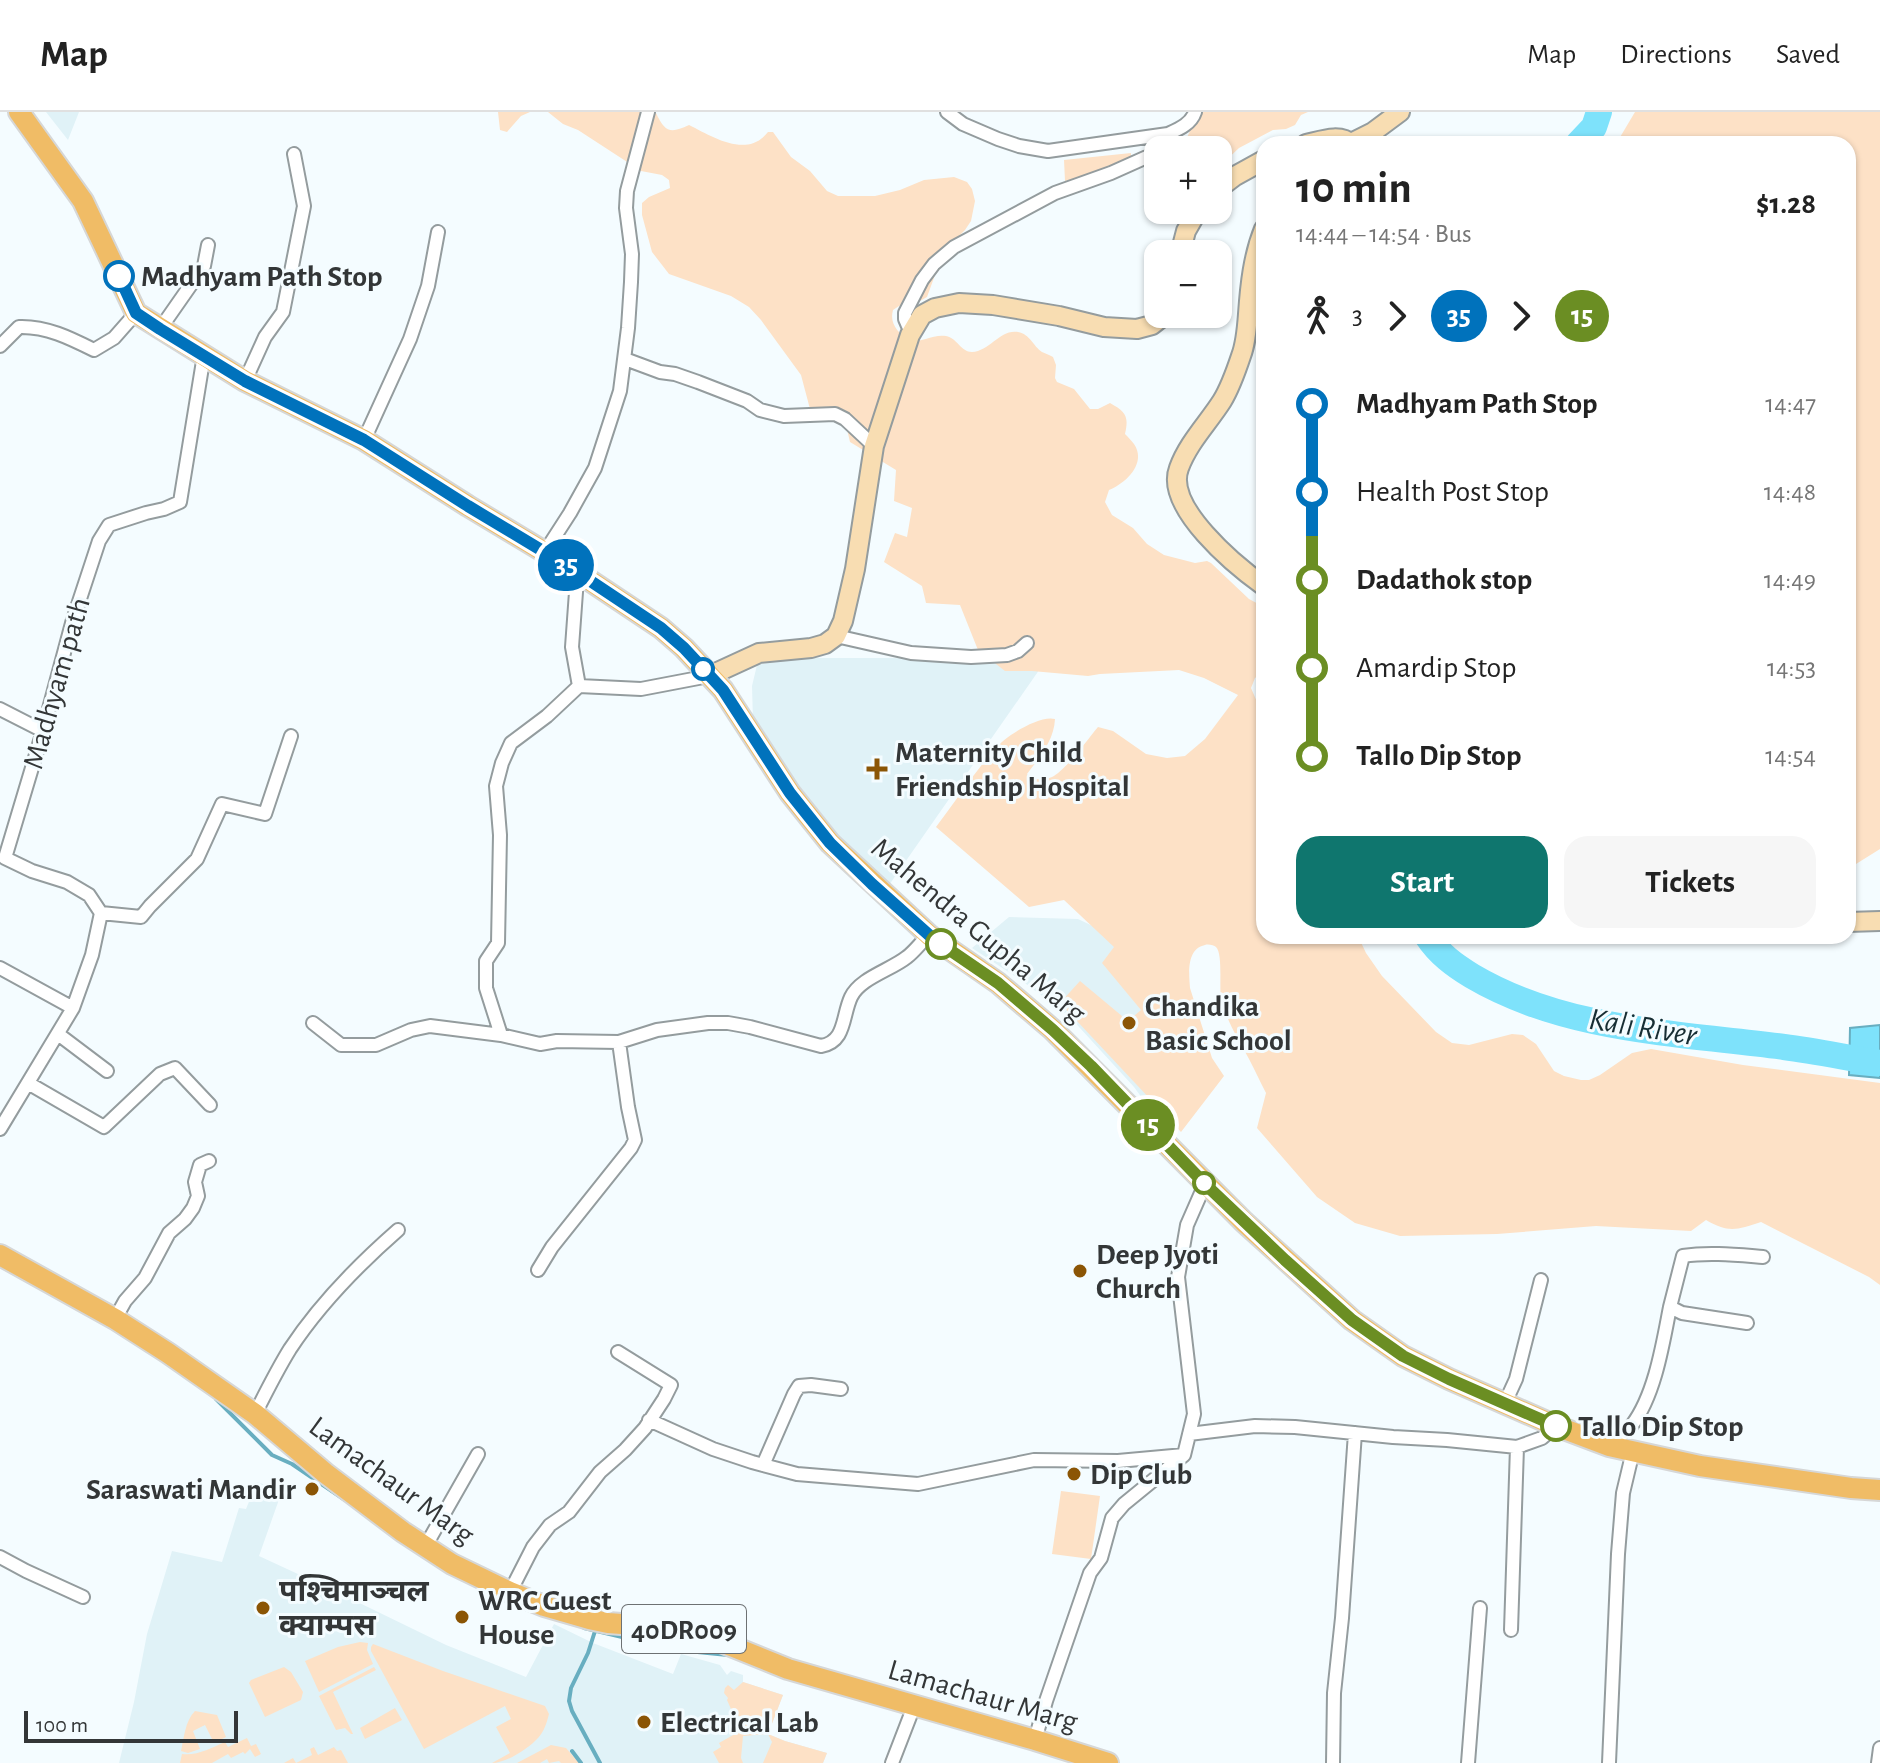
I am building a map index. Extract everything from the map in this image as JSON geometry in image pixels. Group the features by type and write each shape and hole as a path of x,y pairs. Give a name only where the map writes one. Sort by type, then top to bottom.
{"main road":[{"path":"19,112 83,201 136,313"},
{"path":"1366,136 1400,112"},
{"path":"1232,178 1256,164"},
{"path":"1256,253 1243,353 1222,401 1187,453 1176,477 1181,499 1202,531 1256,579"},
{"path":"709,676 759,653 811,648 825,644 836,636 843,621 855,569 874,446 915,326 922,315 935,308 959,303 1045,313 1121,329 1144,328"},
{"name":"Mahendra Gupha Marg","path":"136,313 245,381 364,440 571,568 661,628 723,690 790,793 830,843 929,935 998,983 1053,1030 1275,1251 1352,1320 1403,1356 1556,1426 1609,1446 1700,1466 1880,1490"},
{"path":"1856,922 1880,921"},
{"name":"Lamachaur Marg","path":"0,1255 115,1319 168,1353 255,1414 337,1482 425,1547 510,1592 544,1606 608,1623 689,1629 788,1669 1108,1763"}],"street":[{"path":"541,550 550,544 595,468 620,391 630,311 632,254 627,191 648,112"},
{"path":"947,112 963,124 998,139 1048,151 1168,134 1181,128 1195,112"},
{"path":"915,326 908,326 905,319 907,308 934,264 954,247 1055,193 1149,156 1168,134"},
{"path":"245,381 265,337 283,312 304,206 294,154"},
{"path":"364,440 410,339 428,286 438,232"},
{"path":"160,329 204,266 208,245"},
{"path":"0,346 19,327 33,327 68,337 94,350 114,338 136,313"},
{"name":"Madhyam path","path":"101,913 89,895 67,882 5,858 72,623 99,541 109,525 180,502 204,355"},
{"path":"625,359 737,397 760,410 784,416 835,414 845,419 874,446"},
{"path":"571,568 576,592 572,647 579,686"},
{"path":"836,636 911,653 971,657 1007,655 1027,643"},
{"path":"501,1035 486,988 486,961 498,943 500,835 496,786 511,743 547,716 579,686 641,689 709,676"},
{"path":"0,709 43,731"},
{"path":"0,1129 73,1008 92,955 101,913 141,917 197,859 222,804 265,814 291,736"},
{"path":"313,1023 341,1045 376,1045 411,1030 430,1026 501,1035 540,1044 557,1041 619,1042 657,1030 718,1023 750,1027 821,1046 831,1045 837,1039 851,996 858,987 907,957 929,935"},
{"path":"0,968 73,1008"},
{"path":"58,1034 107,1071"},
{"path":"538,1270 552,1247 635,1140 619,1042"},
{"path":"28,1083 104,1127 160,1074 175,1068 210,1105"},
{"path":"115,1319 125,1301 145,1278 169,1233 193,1208 198,1196 195,1182 200,1165 209,1161"},
{"path":"1035,1740 1090,1573 1101,1558 1112,1518 1124,1504 1184,1455 1194,1414 1178,1277 1187,1225 1205,1184"},
{"path":"255,1414 292,1346 346,1280 398,1230"},
{"path":"1609,1446 1632,1425 1649,1394 1683,1256 1734,1254 1763,1257"},
{"path":"1505,1403 1516,1379 1541,1280"},
{"path":"1670,1307 1682,1313 1747,1323"},
{"path":"510,1592 533,1547 550,1525 569,1512 600,1472 645,1428 671,1385 618,1352"},
{"path":"763,1465 799,1386 841,1389"},
{"path":"649,1420 713,1449 797,1474 918,1484 1034,1460 1118,1461 1184,1455"},
{"path":"1189,1434 1255,1426 1517,1447 1542,1438 1556,1426"},
{"path":"1333,1763 1334,1693 1355,1433"},
{"path":"1511,1630 1517,1447"},
{"path":"1609,1763 1618,1554 1623,1493 1633,1451"},
{"path":"425,1547 478,1454"},
{"path":"0,1557 83,1597"},
{"path":"1468,1763 1480,1608"},
{"path":"892,1763 914,1706"},
{"path":"1878,1763 1880,1748"}],"shaded area":[{"path":"46,112 79,112 68,140"},
{"path":"498,112 530,112 521,116 507,132 500,130"},
{"path":"548,112 652,112 669,130 689,125 719,140 740,145 750,144 773,132 791,157 810,171 827,191 838,196 875,196 924,180 954,177 967,182 975,201 971,221 945,250 927,297 913,305 902,304 893,310 892,320 896,328 909,342 946,336 972,352 1012,332 1026,335 1042,352 1053,357 1057,382 1074,389 1090,409 1110,403 1125,415 1125,434 1134,444 1138,458 1133,472 1109,490 1105,502 1112,515 1133,528 1147,544 1164,555 1195,563 1211,563 1256,603 1256,677 1251,688 1256,700 1256,944 1362,944 1382,976 1436,1032 1452,1043 1469,1045 1512,1034 1523,1035 1536,1044 1554,1071 1581,1080 1600,1075 1632,1053 1651,1049 1880,1083 1880,1285 1761,1222 1733,1229 1706,1220 1691,1231 1596,1226 1497,1234 1400,1236 1355,1223 1317,1197 1257,1128 1266,1093 1226,1014 1221,997 1218,951 1211,945 1194,951 1189,969 1190,988 1212,1058 1224,1076 1181,1132 1060,1003 1080,981 1128,1021 1141,1010 1102,963 1114,947 1064,900 1029,907 936,827 996,748 1033,723 1055,719 1049,742 1027,774 1031,779 1045,779 1064,768 1098,727 1113,731 1146,754 1167,758 1185,756 1205,739 1238,695 1179,670 1088,676 1005,671 978,650 960,605 926,603 922,586 884,562 895,533 907,537 912,508 894,501 896,470 850,442 846,425 810,409 801,375 749,307 731,296 669,274 652,252 642,203 670,188 669,180 662,175 641,171 578,130 563,124"},
{"path":"1199,112 1308,112 1301,115 1295,125 1256,136 1256,139 1232,155 1232,136 1188,136"},
{"path":"1635,112 1880,112 1880,849 1856,864 1856,136 1621,136"},
{"path":"1131,153 1131,160 1114,169 1065,181 1064,160"},
{"name":"Maternity Child Friendship Hospital","path":"793,658 1044,663 887,888 815,818 753,721 752,686 757,665"},
{"name":"Chandika Basic School","path":"1009,917 1078,919 1099,929 1115,946 1209,1094 1163,1127 1134,1087 1069,1016 972,948"},
{"name":"पश्‍चिमाञ्‍चल क्याम्पस","path":"257,1482 282,1491 259,1556 446,1645 526,1677 554,1624 593,1643 673,1674 681,1654 720,1665 727,1675 731,1671 743,1675 743,1682 783,1695 768,1734 827,1753 823,1763 119,1763 147,1634 172,1551 222,1562 239,1508 246,1509"},
{"path":"1061,1491 1100,1496 1091,1559 1052,1554"},
{"path":"368,1643 367,1650 373,1664 319,1692 305,1661 338,1647"},
{"path":"373,1644 545,1706 549,1714 544,1730 523,1751 504,1761 492,1763 510,1753 496,1727 511,1719 505,1706 424,1749 371,1651"},
{"path":"284,1667 291,1672 303,1692 301,1700 265,1717 249,1683"},
{"path":"374,1667 376,1670 333,1692 353,1734 345,1728 336,1730 319,1696"},
{"path":"743,1682 783,1695 768,1734 743,1736 743,1763 719,1763 713,1752 721,1747 719,1743 735,1734 733,1726 736,1723 744,1727 748,1720 731,1709 724,1693 728,1685 734,1690"},
{"path":"395,1708 402,1720 365,1739 360,1728"},
{"path":"195,1711 217,1715 226,1737 214,1743 205,1725 193,1731 200,1749 188,1753 181,1751 187,1725"},
{"path":"768,1734 827,1753 823,1763 763,1763 772,1742"},
{"path":"247,1738 251,1746 256,1744 261,1754 255,1757 250,1749 245,1754 243,1752 231,1758 228,1754 212,1763 180,1763 182,1754 199,1753 225,1742 228,1747"},
{"path":"551,1745 566,1748 579,1763 549,1763 547,1759 540,1763 517,1763"},
{"path":"314,1747 318,1755 334,1747 337,1751 341,1750 348,1763 296,1763 312,1755 310,1749"}],"water":[{"path":"1880,1025 1880,1078 1849,1075 1850,1028"}],"waterway":[{"name":"Kali River","path":"1586,136 1594,127 1599,112"},
{"name":"Kali River","path":"1434,944 1447,959 1472,976 1508,994 1584,1019 1880,1063"},
{"path":"216,1399 272,1455 292,1464 345,1500"},
{"path":"584,1628 677,1650 728,1655"},
{"path":"595,1631 571,1688 569,1701 600,1763"},
{"path":"572,1751 581,1763"}],"bus line":[{"name":"35","path":"119,276 136,313 160,329 245,381 364,440 571,568 661,628 723,690 790,793 830,843 941,944"},
{"name":"15","path":"941,944 998,983 1053,1030 1205,1184 1352,1320 1403,1356 1556,1426"}],"place":[{"name":"Madhyam Path Stop","path":"119,276"},
{"name":"Maternity Child Friendship Hospital","path":"877,769"},
{"name":"Chandika Basic School","path":"1129,1023"},
{"name":"Deep Jyoti Church","path":"1080,1271"},
{"name":"Tallo Dip Stop","path":"1556,1426"},
{"name":"Dip Club","path":"1074,1474"},
{"name":"Saraswati Mandir","path":"312,1489"},
{"name":"पश्‍चिमाञ्‍चल क्याम्पस","path":"263,1608"},
{"name":"WRC Guest House","path":"462,1617"},
{"name":"Electrical Lab","path":"644,1722"}]}
